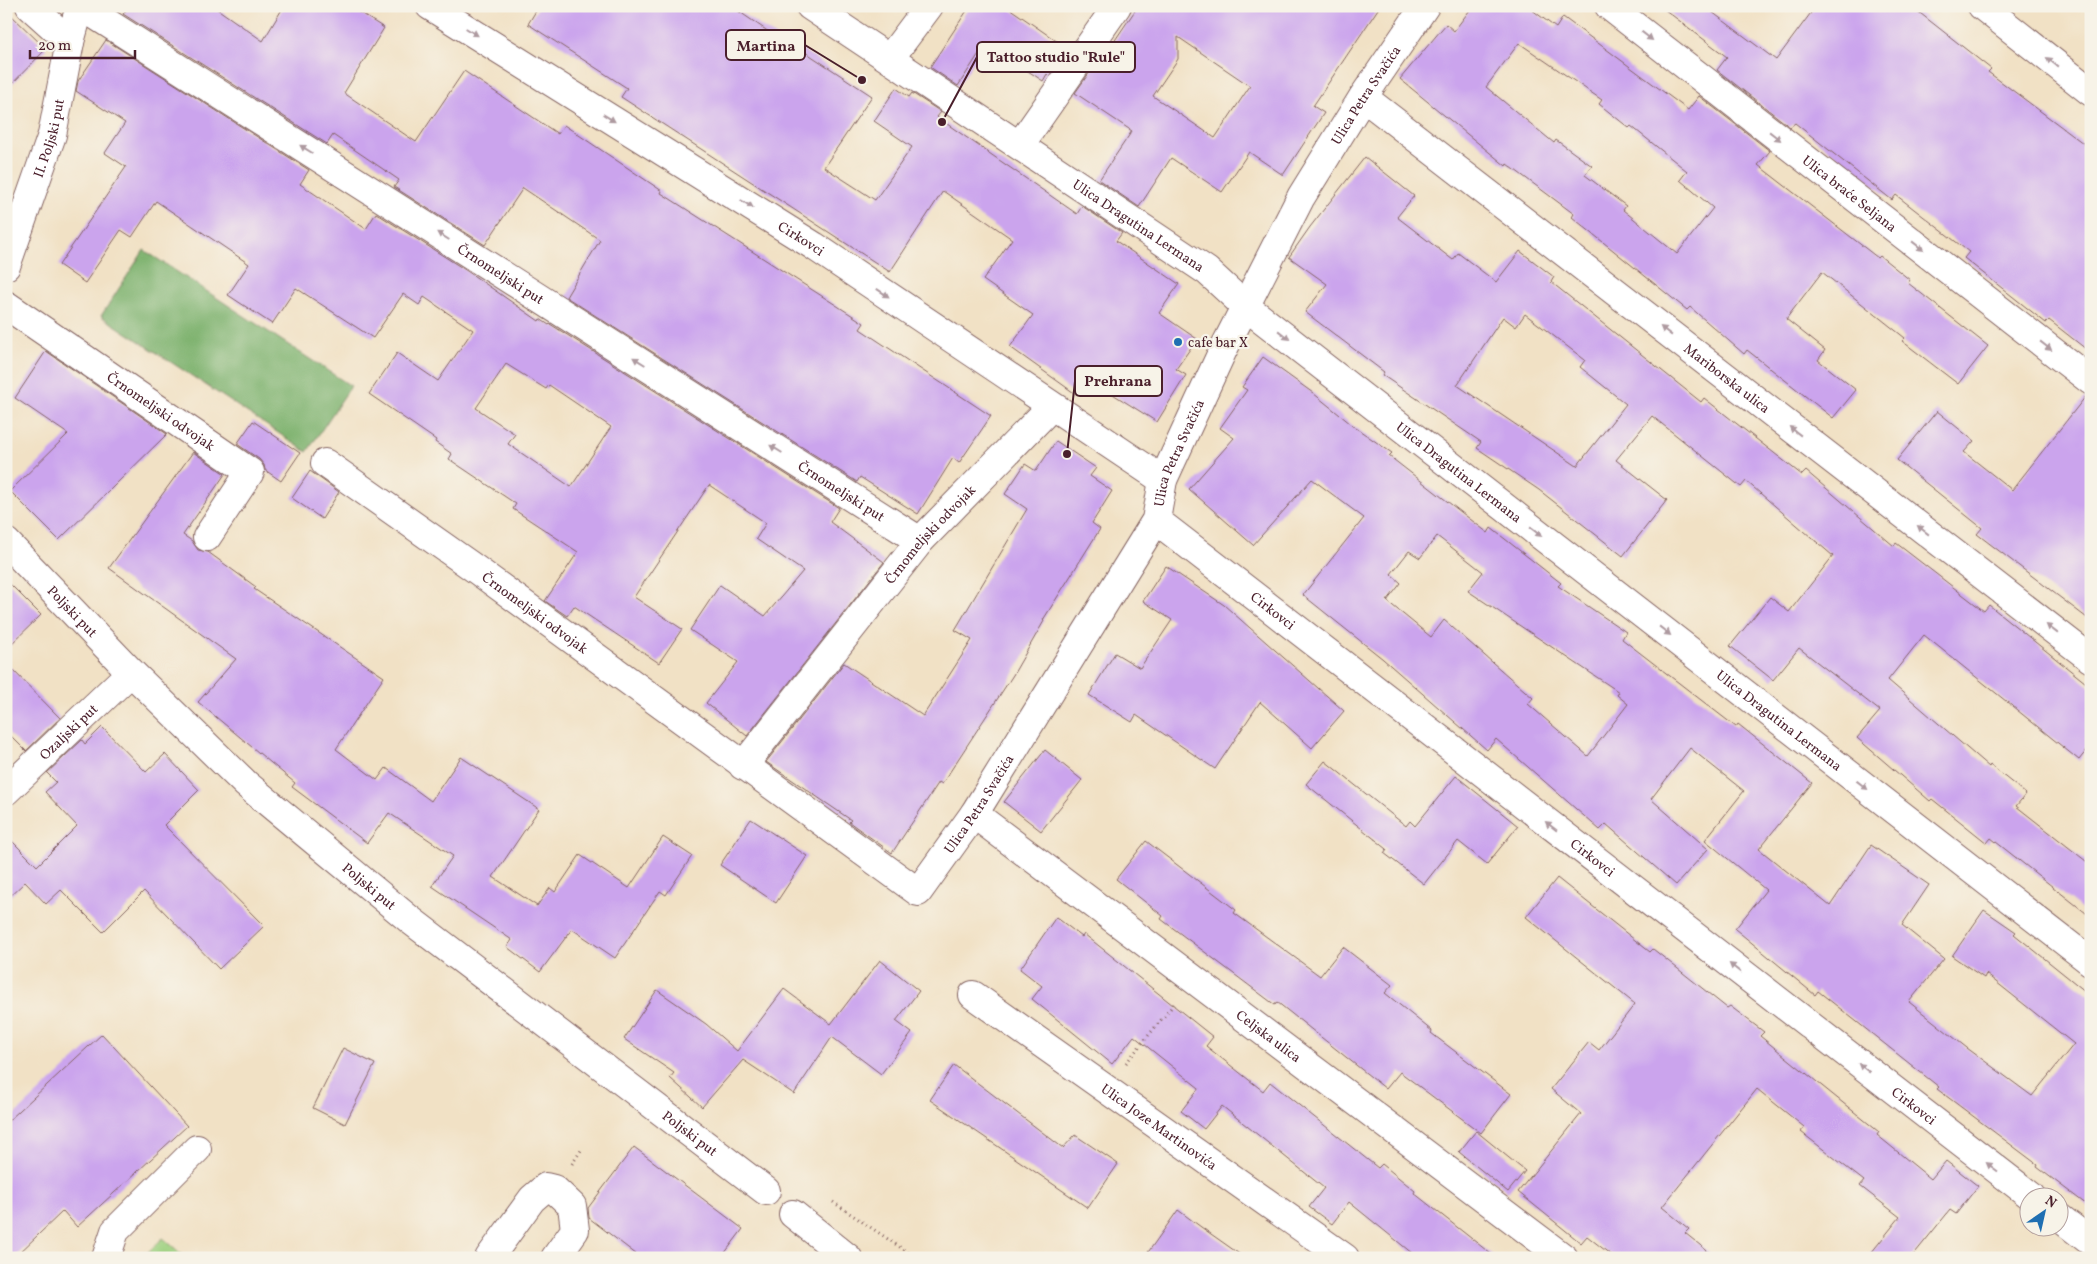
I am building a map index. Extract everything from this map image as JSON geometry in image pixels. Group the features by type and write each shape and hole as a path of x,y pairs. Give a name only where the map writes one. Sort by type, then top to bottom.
{"street":[{"path":"30,6 70,42"},
{"name":"II. Poljski put","path":"6,266 52,135 70,42 81,6"},
{"name":"Črnomeljski put","path":"81,6 920,540"},
{"name":"Cirkovci","path":"430,6 814,246 1163,480"},
{"name":"Ulica Dragutina Lermana","path":"810,6 1207,271 1245,306 2091,962"},
{"path":"890,58 929,6"},
{"path":"1020,145 1117,6"},
{"name":"Ulica Petra Svačića","path":"918,892 974,814 1156,520 1163,480 1245,306 1300,198 1363,98 1425,6"},
{"name":"Ulica braće Seljana","path":"1608,6 2091,381"},
{"path":"1982,6 2091,92"},
{"name":"Mariborska ulica","path":"1363,98 2091,659"},
{"name":"Črnomeljski odvojak","path":"6,305 250,472 207,537"},
{"name":"Črnomeljski odvojak","path":"743,766 920,540 1050,406"},
{"name":"Črnomeljski odvojak","path":"325,463 474,568 918,892"},
{"name":"Cirkovci","path":"1156,520 2020,1188"},
{"name":"Poljski put","path":"6,542 131,672 246,784 409,918 766,1191"},
{"name":"Ozaljski put","path":"6,791 131,672"},
{"name":"Celjska ulica","path":"974,814 1564,1258"},
{"name":"Ulica Joze Martinovića","path":"973,995 1345,1258"},
{"path":"106,1258 115,1231 197,1150"},
{"path":"489,1258 532,1199 546,1187 560,1180 572,1206 575,1230 555,1258"},
{"path":"793,1214 848,1258"},
{"path":"2070,1226 2091,1242"}],"path":[{"path":"1106,1089 1193,980"},
{"path":"560,1180 582,1149"}],"green space":[{"path":"144,250 351,386 307,452 101,316"},
{"path":"163,1238 186,1258 142,1258"}],"building":[{"path":"129,6 213,6 263,41 284,6 349,6 384,28 344,93 416,142 464,71 558,134 564,125 662,191 661,193 864,323 860,329 991,416 959,463 953,458 918,514 860,477 857,482 566,297 600,240 523,188 485,245 394,187 399,180 333,135 327,144 123,14"},
{"path":"539,6 731,6 785,43 787,40 872,96 824,167 875,200 912,147 874,121 896,88 909,97 912,93 941,112 937,117 1077,214 1082,206 1122,233 1116,241 1179,284 1159,313 1197,339 1176,369 1186,375 1157,422 1089,379 1077,395 1010,347 1033,315 983,280 1012,239 943,191 890,272 621,97 627,88 528,24"},
{"path":"970,6 1006,6 1068,49 1049,76 1047,74 1043,81 986,43 958,86 930,67"},
{"path":"1132,6 1380,6 1313,106 1324,113 1283,175 1249,152 1222,192 1171,158 1139,207 1099,180 1132,131 1075,93 1099,59 1101,61 1136,9","holes":["1178,37 1250,86 1215,138 1153,96 1178,59"]},
{"path":"1473,6 1527,6 1556,28 1563,17 1688,110 1699,96 1770,151 1758,165 1878,258 1880,256 1910,280 1908,283 1988,346 1958,384 1902,341 1905,338 1822,272 1786,319 1825,350 1818,360 1856,390 1833,418 1747,350 1744,354 1690,307 1687,310 1572,217 1574,214 1507,164 1506,166 1400,79 1446,24 1454,31","holes":["1519,43 1602,100 1599,104 1629,128 1631,126 1687,171 1680,180 1713,208 1677,254 1623,210 1626,206 1585,175 1592,166 1556,140 1554,143 1486,87"]},
{"path":"1660,6 1704,6 1776,60 1816,6 1911,6 1991,69 1988,72 2091,149 2091,353 2049,320 2046,323 1964,258 1969,252 1896,195 1892,200 1795,123 1790,127 1717,70 1727,57"},
{"path":"6,10 46,49 6,90"},
{"path":"106,40 309,170 300,184 366,229 376,213 467,271 539,321 540,319 550,324 839,508 830,522 884,562 747,736 706,703 738,662 690,630 720,585 765,616 803,571 756,539 766,523 709,485 634,597 682,629 659,663 574,606 567,616 545,601 578,552 513,509 516,504 449,459 452,454 435,442 436,440 369,394 397,353 438,381 473,330 424,297 419,305 403,294 373,338 296,288 272,324 228,295 249,264 156,201 132,237 121,230 85,283 59,265 126,167 105,153 125,123 76,91 78,81","holes":["506,364 546,389 549,385 611,427 571,487 508,444 515,434 476,408"]},
{"path":"1365,157 1414,196 1397,217 1453,260 1458,253 1496,282 1520,251 1554,277 1551,282 1701,402 1704,398 1802,475 1806,471 1894,546 1896,543 1984,611 1989,605 2091,687 2091,745 2079,760 1924,635 1888,680 1989,767 1990,765 2026,794 2016,806 2091,865 2091,917 1991,838 1987,843 1932,799 1930,801 1857,738 1880,711 1799,648 1773,680 1730,646 1770,597 1789,612 1833,556 1746,481 1741,487 1652,416 1616,460 1667,500 1623,556 1539,490 1477,448 1481,442 1382,375 1384,372 1305,312 1327,284 1289,257","holes":["1525,314 1585,360 1580,367 1626,404 1577,466 1457,385 1503,317 1516,327"]},
{"path":"46,351 167,434 59,540 10,491 68,434 15,398"},
{"path":"1263,357 1392,453 1389,456 1488,533 1491,528 1561,583 1558,586 1626,632 1622,639 1736,727 1738,724 1812,783 1759,849 1830,906 1871,845 1929,885 1902,925 1944,959 1909,1002 2032,1096 2074,1044 1986,974 1984,978 1952,956 1984,910 2016,932 2014,934 2091,996 2091,1208 2070,1192 2070,1186 2062,1186 2037,1167 2038,1165 1937,1089 1939,1087 1818,991 1815,995 1735,929 1766,890 1705,840 1744,791 1690,748 1651,799 1708,849 1676,885 1606,824 1600,830 1496,739 1487,750 1383,659 1303,595 1364,518 1312,479 1253,545 1189,489 1234,438 1220,428 1247,390 1242,387","holes":["1437,536 1483,572 1468,591 1619,692 1617,695 1628,704 1588,756 1528,704 1533,698 1444,620 1431,637 1387,601 1401,583 1391,574 1409,551 1420,558"]},
{"path":"2086,396 2091,396 2091,621 1977,534 1982,528 1897,460 1937,411 1974,441 1964,452 2012,490"},
{"path":"253,421 300,453 281,481 265,470 264,465 259,459 237,444"},
{"path":"1056,441 1096,468 1090,476 1112,491 1092,523 1100,529 1043,620 1013,675 942,784 939,782 892,853 849,822 851,820 766,762 844,663 923,716 972,640 955,630 1027,509 1005,494 1025,464 1036,471"},
{"path":"193,452 225,474 183,535 192,541 198,550 208,552 256,587 254,589 384,677 336,749 377,780 386,768 431,801 461,757 539,809 493,877 537,906 550,888 555,892 580,855 629,888 663,837 692,856 666,895 660,891 615,958 572,929 540,972 507,947 512,940 432,886 453,856 389,813 367,843 292,787 295,783 198,702 236,659 109,568"},
{"path":"310,471 339,492 322,519 292,498"},
{"path":"1166,566 1224,605 1344,711 1312,748 1260,702 1215,769 1136,715 1132,722 1089,695 1115,653 1140,668 1172,620 1143,601"},
{"path":"6,580 41,615 6,649"},
{"path":"6,663 60,718 26,751 6,731"},
{"path":"102,727 146,772 165,754 199,790 164,825 264,926 219,969 144,891 103,932 61,890 46,904 25,882 6,900 6,835 37,866 77,826 45,792 56,782 47,773 82,740 85,744"},
{"path":"1045,750 1082,780 1041,831 1004,802"},
{"path":"1325,761 1406,826 1410,821 1415,826 1456,776 1518,826 1487,864 1458,841 1424,884 1384,853 1387,849 1306,784"},
{"path":"751,819 807,856 776,903 720,865"},
{"path":"1146,841 1236,910 1234,913 1320,976 1343,947 1392,985 1385,993 1432,1031 1431,1033 1511,1094 1481,1133 1400,1072 1386,1089 1277,1002 1275,1005 1161,919 1163,916 1116,879"},
{"path":"1557,878 1650,952 1653,949 1727,1008 1730,1006 1764,1032 1760,1036 1879,1132 1877,1135 1931,1179 1946,1161 1978,1186 1956,1214 1950,1210 1911,1258 1867,1258 1900,1217 1860,1186 1864,1181 1801,1132 1804,1127 1757,1089 1662,1207 1689,1229 1685,1233 1716,1258 1615,1258 1587,1236 1581,1243 1518,1192 1581,1114 1551,1089 1589,1042 1599,1050 1635,1004 1526,917"},
{"path":"1056,917 1082,937 1084,934 1213,1037 1206,1046 1263,1091 1270,1082 1378,1168 1382,1164 1415,1191 1414,1193 1496,1258 1418,1258 1349,1202 1332,1224 1309,1207 1324,1188 1222,1106 1204,1129 1181,1111 1199,1088 1134,1036 1112,1064 1032,999 1042,986 1020,969"},
{"path":"880,960 919,991 896,1021 912,1033 881,1074 832,1037 794,1094 743,1060 702,1107 670,1078 674,1073 624,1039 657,990 706,1024 737,1051 784,989 831,1024"},
{"path":"102,1034 187,1126 77,1227 63,1211 14,1258 6,1258 6,1123"},
{"path":"343,1048 375,1064 345,1124 313,1108"},
{"path":"954,1065 1063,1148 1075,1135 1118,1164 1088,1208 930,1100"},
{"path":"1476,1131 1525,1171 1508,1192 1459,1152"},
{"path":"634,1147 743,1229 721,1258 641,1258 589,1218 588,1208"},
{"path":"1178,1210 1201,1227 1245,1258 1144,1258"}],"place":[{"name":"Martina","path":"862,80"},
{"name":"Tattoo studio \"Rule\"","path":"942,122"},
{"name":"cafe bar X","path":"1178,342"},
{"name":"Prehrana","path":"1067,454"}]}
